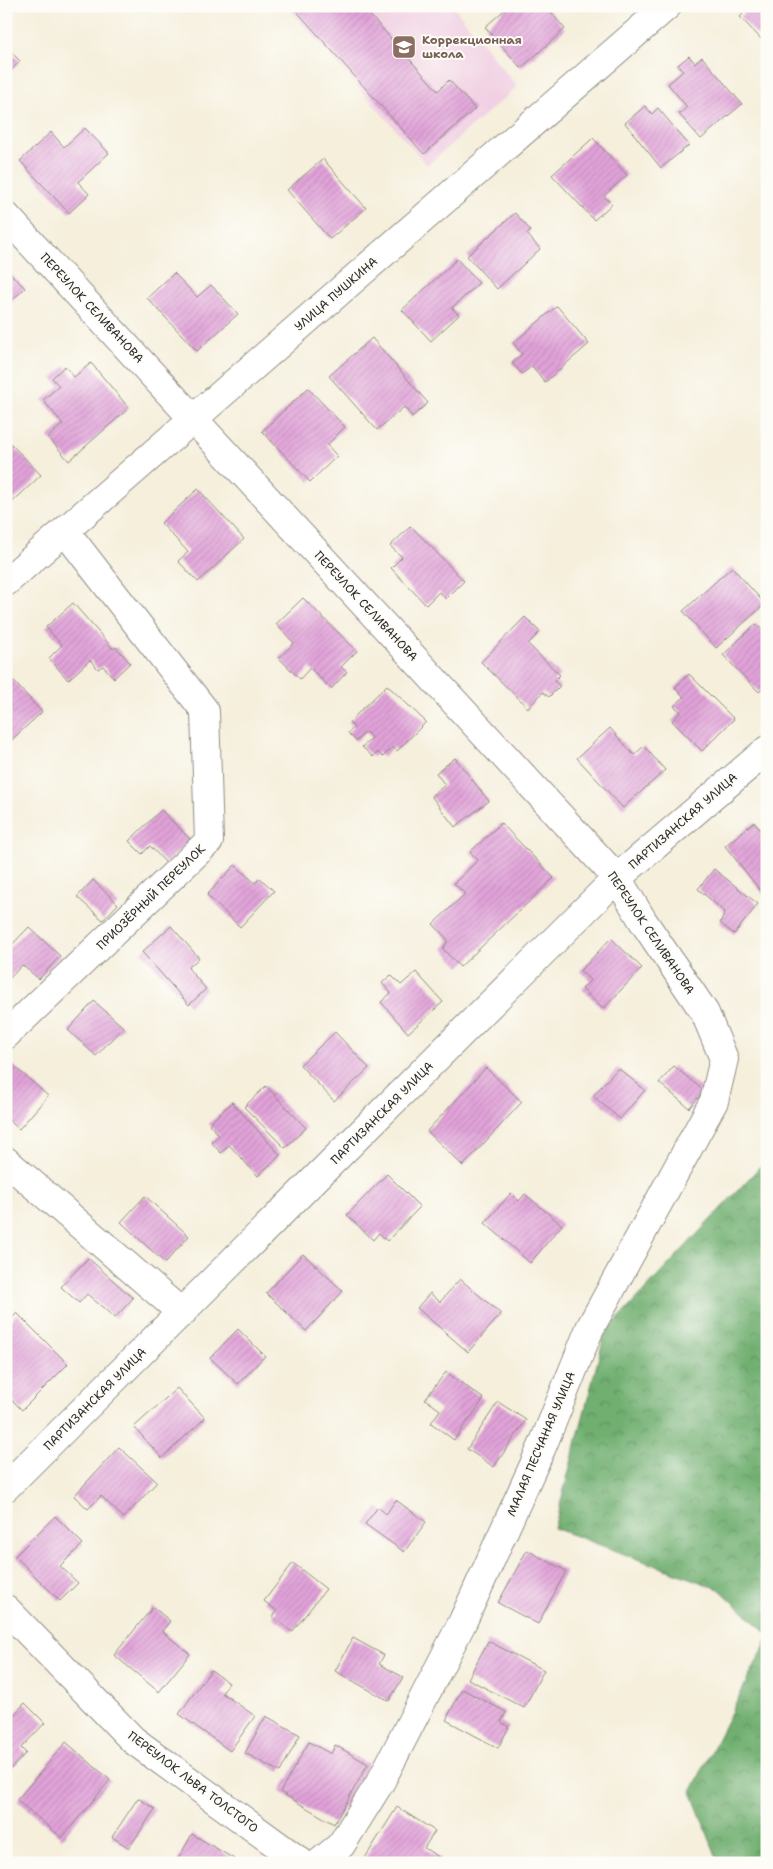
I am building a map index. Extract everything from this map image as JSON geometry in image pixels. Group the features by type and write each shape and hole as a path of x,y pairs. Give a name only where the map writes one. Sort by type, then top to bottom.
{"street":[{"name":"УЛИЦА ПУШКИНА","path":"6,582 667,6"},
{"name":"ПЕРЕУЛОК СЕЛИВАНОВА","path":"6,216 617,878 642,921 705,1013"},
{"name":"ПРИОЗЁРНЫЙ ПЕРЕУЛОК","path":"6,1035 210,841 204,711 65,531"},
{"name":"ПАРТИЗАНСКАЯ УЛИЦА","path":"6,1487 617,878 767,750"},
{"name":"МАЛАЯ ПЕСЧАНАЯ УЛИЦА","path":"319,1863 341,1845 381,1781 463,1621 542,1447 590,1328 714,1101 724,1059 705,1013"},
{"path":"6,1161 182,1313"},
{"name":"ПЕРЕУЛОК ЛЬВА ТОЛСТОГО","path":"6,1609 133,1740 302,1863"}],"shaded area":[{"name":"Коррекционная школа","path":"287,6 453,6 517,87 427,165"}],"green space":[{"path":"767,1159 767,1633 719,1589 554,1528 605,1333"},
{"path":"767,1641 767,1863 719,1863 691,1792"}],"building":[{"path":"292,6 362,6 438,91 449,80 475,109 424,154"},
{"path":"509,6 546,6 565,29 521,68 485,27"},
{"path":"751,6 767,6 767,45 740,17"},
{"path":"6,47 20,61 6,76"},
{"path":"689,56 695,63 702,57 742,104 701,139 679,114 687,107 668,84 683,71 678,65"},
{"path":"645,106 652,114 658,108 689,145 661,168 625,123"},
{"path":"85,128 109,153 78,182 89,194 69,213 20,161 51,132 64,147"},
{"path":"593,138 627,175 604,196 612,204 594,220 552,175"},
{"path":"323,159 366,208 330,239 287,190"},
{"path":"515,213 531,231 527,234 540,249 497,289 467,256"},
{"path":"457,259 479,283 452,308 459,315 431,341 402,310"},
{"path":"6,269 25,288 6,306"},
{"path":"174,273 197,297 211,285 238,314 197,351 147,298"},
{"path":"557,306 589,344 545,382 532,366 522,374 512,363 522,354 513,343"},
{"path":"372,338 428,403 412,417 404,407 377,430 329,376"},
{"path":"91,363 129,408 69,461 48,437 63,424 43,400 59,386 52,378 65,366 74,377"},
{"path":"308,388 345,427 327,445 337,456 310,482 262,431"},
{"path":"10,443 41,475 6,508 6,446"},
{"path":"198,489 244,539 198,582 178,561 188,552 161,523"},
{"path":"411,526 464,581 446,599 439,592 426,605 391,568 402,557 390,546"},
{"path":"732,567 765,604 716,648 683,611"},
{"path":"303,598 357,651 341,667 347,672 331,689 310,668 300,679 279,658 294,643 276,624"},
{"path":"73,603 113,649 116,647 130,663 114,678 103,666 98,669 90,660 68,680 49,658 62,645 46,627"},
{"path":"525,617 540,632 528,644 560,675 554,681 560,686 549,697 543,692 528,708 481,662"},
{"path":"756,624 767,634 767,684 759,692 723,655"},
{"path":"6,673 42,712 6,745"},
{"path":"689,674 734,719 702,751 672,721 681,712 674,706 684,697 675,688"},
{"path":"387,685 426,722 397,751 393,747 383,757 378,752 373,757 362,747 372,738 366,732 356,741 348,733 354,727 349,722"},
{"path":"610,728 634,755 644,746 665,770 623,808 577,758"},
{"path":"455,758 489,801 455,827 431,796 445,785 436,773"},
{"path":"161,810 190,839 166,863 150,846 142,854 129,841"},
{"path":"754,822 767,838 767,893 764,895 725,846"},
{"path":"501,823 554,878 460,967 443,949 448,940 433,924 465,894 454,883 478,860 470,852"},
{"path":"235,865 255,883 260,878 274,891 240,927 207,895"},
{"path":"714,869 758,904 734,934 720,923 725,912 698,889"},
{"path":"93,880 118,904 103,920 77,897"},
{"path":"171,926 199,958 188,968 206,989 189,1005 142,952"},
{"path":"29,927 60,956 39,979 22,965 9,979 6,977 6,951"},
{"path":"611,938 642,968 603,1009 582,989 590,980 580,971"},
{"path":"416,972 443,1002 408,1033 381,1002 391,993 382,983 391,975 401,985"},
{"path":"94,1001 123,1027 96,1056 68,1030"},
{"path":"335,1032 369,1068 334,1101 300,1065"},
{"path":"13,1065 48,1096 19,1129 6,1118 6,1073"},
{"path":"674,1066 704,1091 689,1108 659,1083"},
{"path":"486,1068 522,1102 463,1166 427,1131"},
{"path":"618,1068 645,1090 620,1119 593,1096"},
{"path":"266,1086 306,1128 285,1148 244,1107"},
{"path":"232,1102 280,1155 258,1176 229,1145 221,1153 211,1142 219,1135 209,1124"},
{"path":"387,1174 420,1207 387,1241 379,1233 373,1240 347,1215"},
{"path":"511,1193 519,1201 525,1194 562,1225 530,1263 485,1223"},
{"path":"145,1196 189,1236 165,1263 121,1222"},
{"path":"303,1254 343,1291 306,1331 266,1293"},
{"path":"88,1258 133,1298 115,1318 87,1294 79,1303 61,1287"},
{"path":"460,1279 501,1314 468,1352 417,1308 430,1293 440,1302"},
{"path":"17,1313 68,1364 22,1410 6,1394 6,1324"},
{"path":"238,1329 265,1356 238,1384 210,1358"},
{"path":"446,1372 484,1399 454,1440 431,1423 440,1410 425,1399"},
{"path":"177,1388 205,1418 162,1458 134,1427"},
{"path":"498,1402 526,1420 494,1467 467,1449"},
{"path":"119,1447 157,1482 124,1518 101,1496 88,1509 74,1496"},
{"path":"396,1500 426,1522 404,1552 365,1524 378,1507 386,1514"},
{"path":"55,1516 83,1544 60,1566 78,1583 60,1601 15,1556"},
{"path":"527,1550 566,1571 538,1624 498,1603"},
{"path":"293,1563 326,1589 292,1632 273,1617 277,1611 264,1601"},
{"path":"153,1607 170,1621 162,1631 190,1654 159,1692 114,1655"},
{"path":"353,1638 384,1655 379,1664 403,1677 389,1701 335,1671"},
{"path":"488,1641 544,1670 524,1708 468,1679"},
{"path":"211,1670 229,1683 222,1693 255,1716 230,1751 179,1714"},
{"path":"462,1689 506,1712 501,1722 509,1727 498,1748 446,1720"},
{"path":"25,1703 45,1723 21,1748 26,1753 6,1774 6,1723"},
{"path":"266,1716 300,1735 280,1772 245,1753"},
{"path":"66,1742 110,1780 62,1838 17,1800"},
{"path":"309,1742 331,1754 335,1745 368,1764 334,1824 280,1792"},
{"path":"138,1798 155,1809 129,1848 112,1837"},
{"path":"397,1807 435,1831 424,1848 442,1859 440,1863 403,1863 398,1860 397,1863 373,1863 365,1858"},
{"path":"192,1834 241,1863 176,1863"}],"place":[{"name":"Коррекционная школа","path":"404,47"}]}
